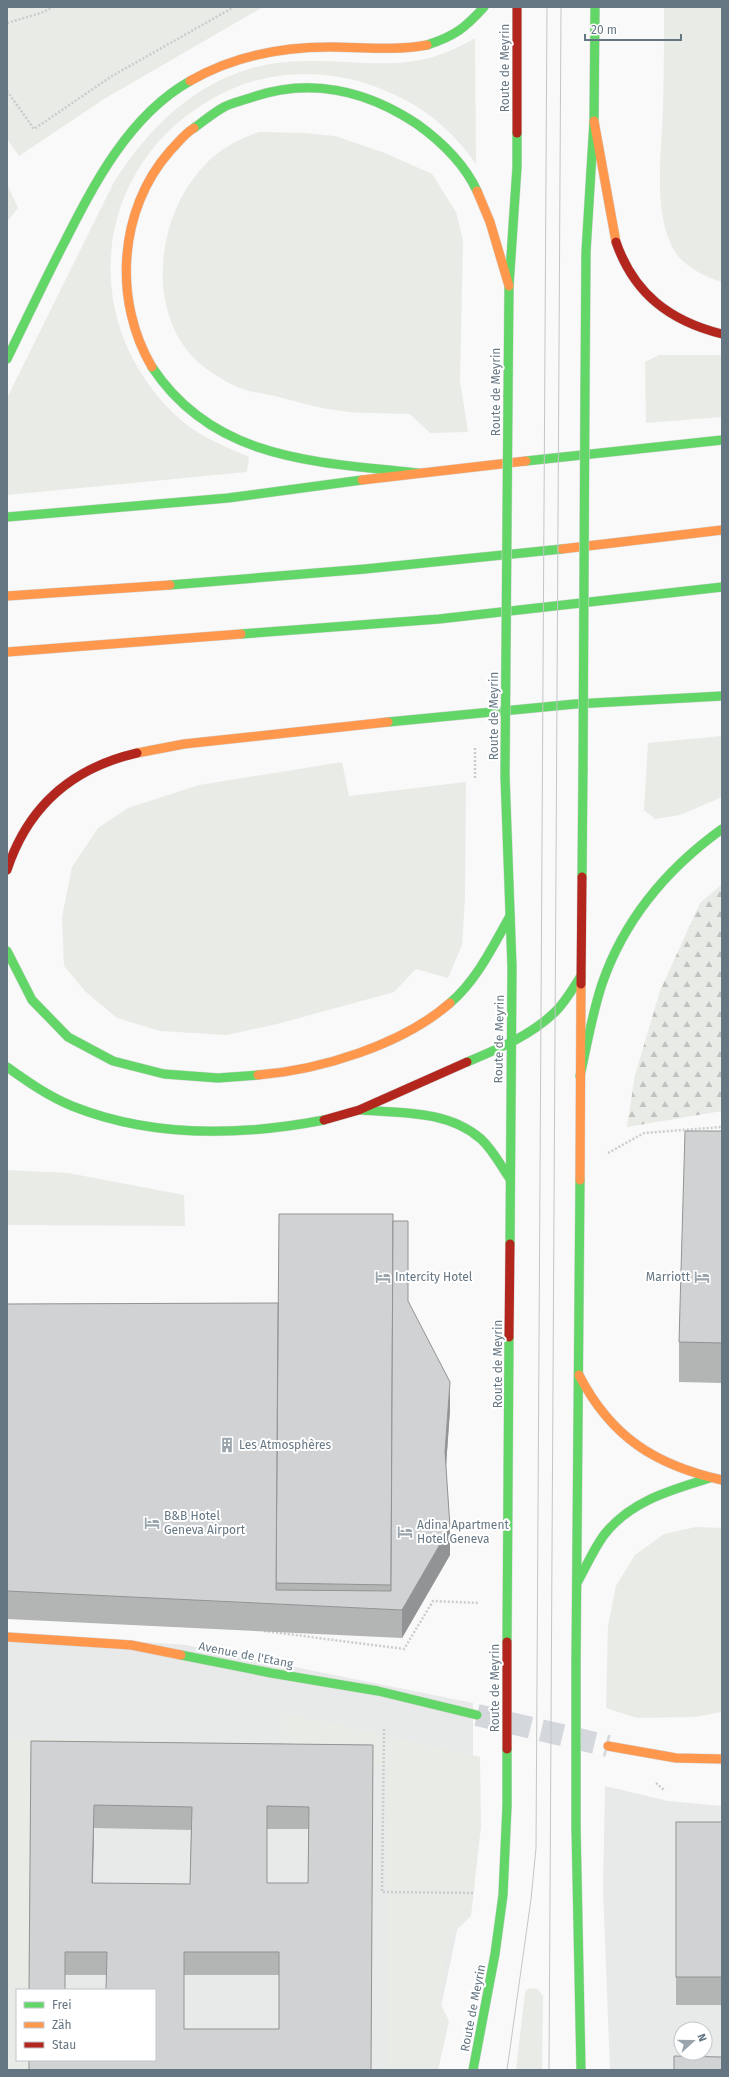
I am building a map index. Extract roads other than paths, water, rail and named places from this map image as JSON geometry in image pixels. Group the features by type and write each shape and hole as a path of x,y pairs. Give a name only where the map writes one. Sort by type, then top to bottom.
{"main road":[{"path":"7,359 84,206 110,161 134,129 165,98 186,83 214,68 245,56 272,50 309,47 407,48 428,45 450,37 466,27 484,7"},
{"name":"Route de Meyrin","path":"473,2070 495,1954 503,1895 507,1806 512,967 506,776 508,397 509,286 517,167 517,7"},
{"path":"581,2070 576,1827 576,1663 586,252 594,121 595,7"},
{"path":"418,473 324,461 269,451 219,431 185,408 163,382 149,362 132,322 127,303 125,277 128,230 143,189 166,154 182,136 200,122 241,100 281,89 301,87 343,90 389,106 430,134 463,167 475,185 487,215 509,286"},
{"path":"594,121 614,233 627,270 638,287 664,310 692,325 722,334"},
{"path":"7,517 228,498 418,473 722,440"},
{"path":"7,596 258,579 435,563 722,530"},
{"path":"7,652 439,620 722,587"},
{"path":"69,657 154,642"},
{"path":"7,870 17,843 26,826 44,803 57,791 81,774 135,752 183,744 462,714 645,698 722,696"},
{"path":"580,1076 603,982 630,925 671,871 695,849 722,829"},
{"path":"7,951 17,977 33,1004 54,1026 85,1048 125,1064 147,1070 205,1077 240,1077 281,1073 317,1065 353,1055 401,1035 441,1011 469,985 510,916"},
{"path":"7,1067 30,1086 75,1106 125,1121 172,1129 244,1131 273,1128 323,1120 359,1110 511,1040 540,1024 554,1012 581,976"},
{"path":"359,1110 436,1117 459,1123 482,1140 510,1179"},
{"path":"579,1375 605,1417 626,1437 662,1458 710,1478 722,1480"},
{"path":"577,1583 602,1538 623,1514 657,1497 710,1478"},
{"name":"Avenue de l'Etang","path":"7,1637 131,1644 271,1674 378,1692 478,1715"},
{"path":"608,1746 676,1758 722,1759"}],"tunnel":[{"path":"477,1715 608,1746"}],"tram line":[{"path":"507,2070 531,1899 536,1848 547,7"},
{"path":"549,2070 561,7"}],"place":[{"name":"Intercity Hotel","path":"383,1277"},
{"name":"Marriott","path":"702,1277"},
{"name":"Les Atmosphères","path":"227,1445"},
{"name":"B&B Hotel Geneva Airport","path":"152,1523"},
{"name":"Adina Apartment Hotel Geneva","path":"405,1532"}]}
